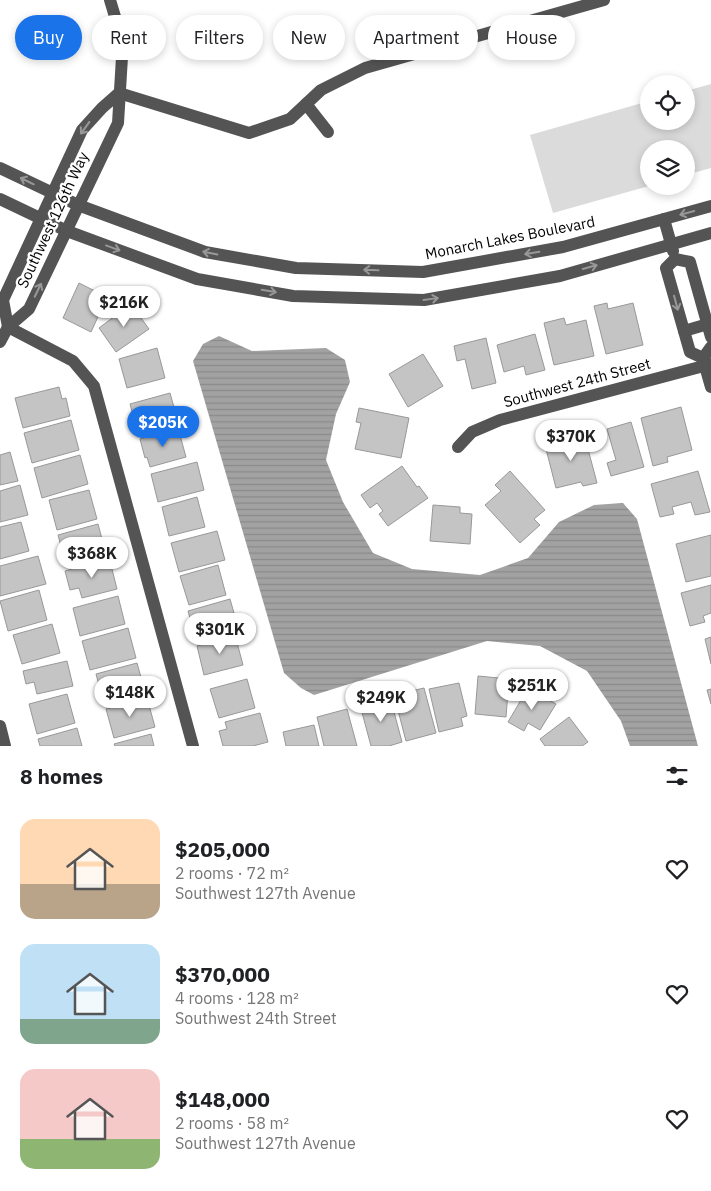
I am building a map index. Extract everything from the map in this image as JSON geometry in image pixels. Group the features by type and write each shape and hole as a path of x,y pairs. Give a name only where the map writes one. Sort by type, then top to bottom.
{"street":[{"name":"Southwest 126th Way","path":"8,327 29,309 118,123 122,57 119,30 110,0"},
{"path":"119,93 249,133 290,119 321,90 365,68 604,0"},
{"name":"Southwest 126th Way","path":"8,327 3,300 54,194 82,130 119,93"},
{"path":"306,104 328,132"},
{"name":"Monarch Lakes Boulevard","path":"0,168 78,206 205,252 296,268 423,272 563,247 711,206"},
{"path":"0,199 67,231 197,279 293,296 424,300 560,276 711,233"},
{"path":"664,219 675,259"},
{"path":"675,259 690,262 709,330 684,331"},
{"path":"675,259 666,268 690,352 706,362"},
{"path":"0,342 8,327 73,361 94,386 193,746"},
{"path":"711,347 706,362 711,388"},
{"name":"Southwest 24th Street","path":"458,447 472,432 500,420 706,362"},
{"path":"0,726 5,746"}],"shaded area":[{"path":"711,84 711,168 695,172 695,140 640,140 640,189 553,213 530,135 640,104 640,130 695,130 695,88"},
{"path":"219,336 252,351 326,348 345,360 350,382 336,414 326,460 343,502 373,553 412,569 480,575 528,558 559,522 594,505 623,503 637,519 698,746 630,746 621,721 587,671 540,646 487,641 314,695 301,688 284,673 193,361 203,344"}],"building":[{"path":"79,283 107,297 91,332 63,318"},
{"path":"607,303 608,309 633,303 643,345 606,354 594,306"},
{"path":"131,304 149,329 116,352 99,328"},
{"path":"564,318 566,325 586,320 594,356 554,365 544,323"},
{"path":"535,334 545,370 526,375 524,366 504,372 497,345"},
{"path":"486,338 496,383 472,389 465,359 457,361 454,346"},
{"path":"157,348 165,378 127,388 119,359"},
{"path":"423,354 443,386 408,407 389,374"},
{"path":"59,387 62,399 66,398 70,416 23,428 15,398"},
{"path":"170,393 178,422 138,433 130,404"},
{"path":"681,407 692,450 667,457 668,462 653,466 641,418"},
{"path":"359,408 409,418 401,458 355,449 361,423 356,422"},
{"path":"71,420 79,450 32,463 24,433"},
{"path":"631,422 644,467 611,476 607,463 616,460 607,429"},
{"path":"178,428 186,457 150,467 147,457 145,458 140,439"},
{"path":"584,434 597,483 583,486 581,482 556,488 545,445"},
{"path":"10,452 18,481 0,485 0,455"},
{"path":"80,455 88,484 42,498 34,468"},
{"path":"197,462 204,490 158,502 151,474"},
{"path":"402,466 417,487 419,486 428,498 388,526 379,514 383,511 377,503 370,508 361,495"},
{"path":"510,471 545,510 534,519 540,525 520,543 485,505 501,491 495,485"},
{"path":"698,471 710,512 695,515 691,502 672,507 674,514 660,517 651,484"},
{"path":"20,485 28,515 0,522 0,491"},
{"path":"89,490 97,519 57,530 49,500"},
{"path":"197,497 205,527 169,536 162,507"},
{"path":"433,505 460,507 460,513 472,514 470,544 430,541"},
{"path":"21,522 29,551 0,559 0,527"},
{"path":"98,524 106,554 66,565 58,535"},
{"path":"217,531 225,560 179,572 171,543"},
{"path":"711,535 711,576 686,582 676,544"},
{"path":"38,556 46,584 0,596 0,566"},
{"path":"100,561 101,568 111,565 117,589 82,598 79,588 70,590 65,571"},
{"path":"218,565 226,595 189,605 180,576"},
{"path":"711,585 711,613 703,616 705,622 690,626 681,593"},
{"path":"39,590 47,620 8,631 0,601"},
{"path":"118,596 125,624 80,636 73,608"},
{"path":"230,599 234,613 222,617 227,632 202,639 199,627 193,629 188,611"},
{"path":"52,624 60,653 22,664 13,635"},
{"path":"128,628 136,658 90,670 82,641"},
{"path":"235,635 243,665 204,675 197,646"},
{"path":"711,637 711,664 705,639"},
{"path":"67,661 73,686 37,694 34,682 26,684 23,671"},
{"path":"137,663 142,681 137,683 140,694 104,704 96,674"},
{"path":"478,676 509,679 506,717 475,714"},
{"path":"247,679 255,708 219,718 210,689"},
{"path":"459,683 467,716 461,718 463,726 439,732 429,689"},
{"path":"424,688 436,733 406,741 394,695"},
{"path":"528,688 556,704 540,730 528,723 524,731 508,722"},
{"path":"711,689 711,704 707,690"},
{"path":"67,694 75,723 37,734 29,704"},
{"path":"390,697 402,742 389,746 371,746 360,705"},
{"path":"147,698 155,727 114,738 106,709"},
{"path":"347,709 357,746 324,746 317,717"},
{"path":"260,713 268,742 253,746 223,746 219,731 227,729 225,722"},
{"path":"569,717 588,742 582,746 545,746 540,739"},
{"path":"314,725 319,746 286,746 283,732"},
{"path":"77,728 82,746 40,746 38,739"},
{"path":"151,734 154,746 115,746 114,744"}]}
